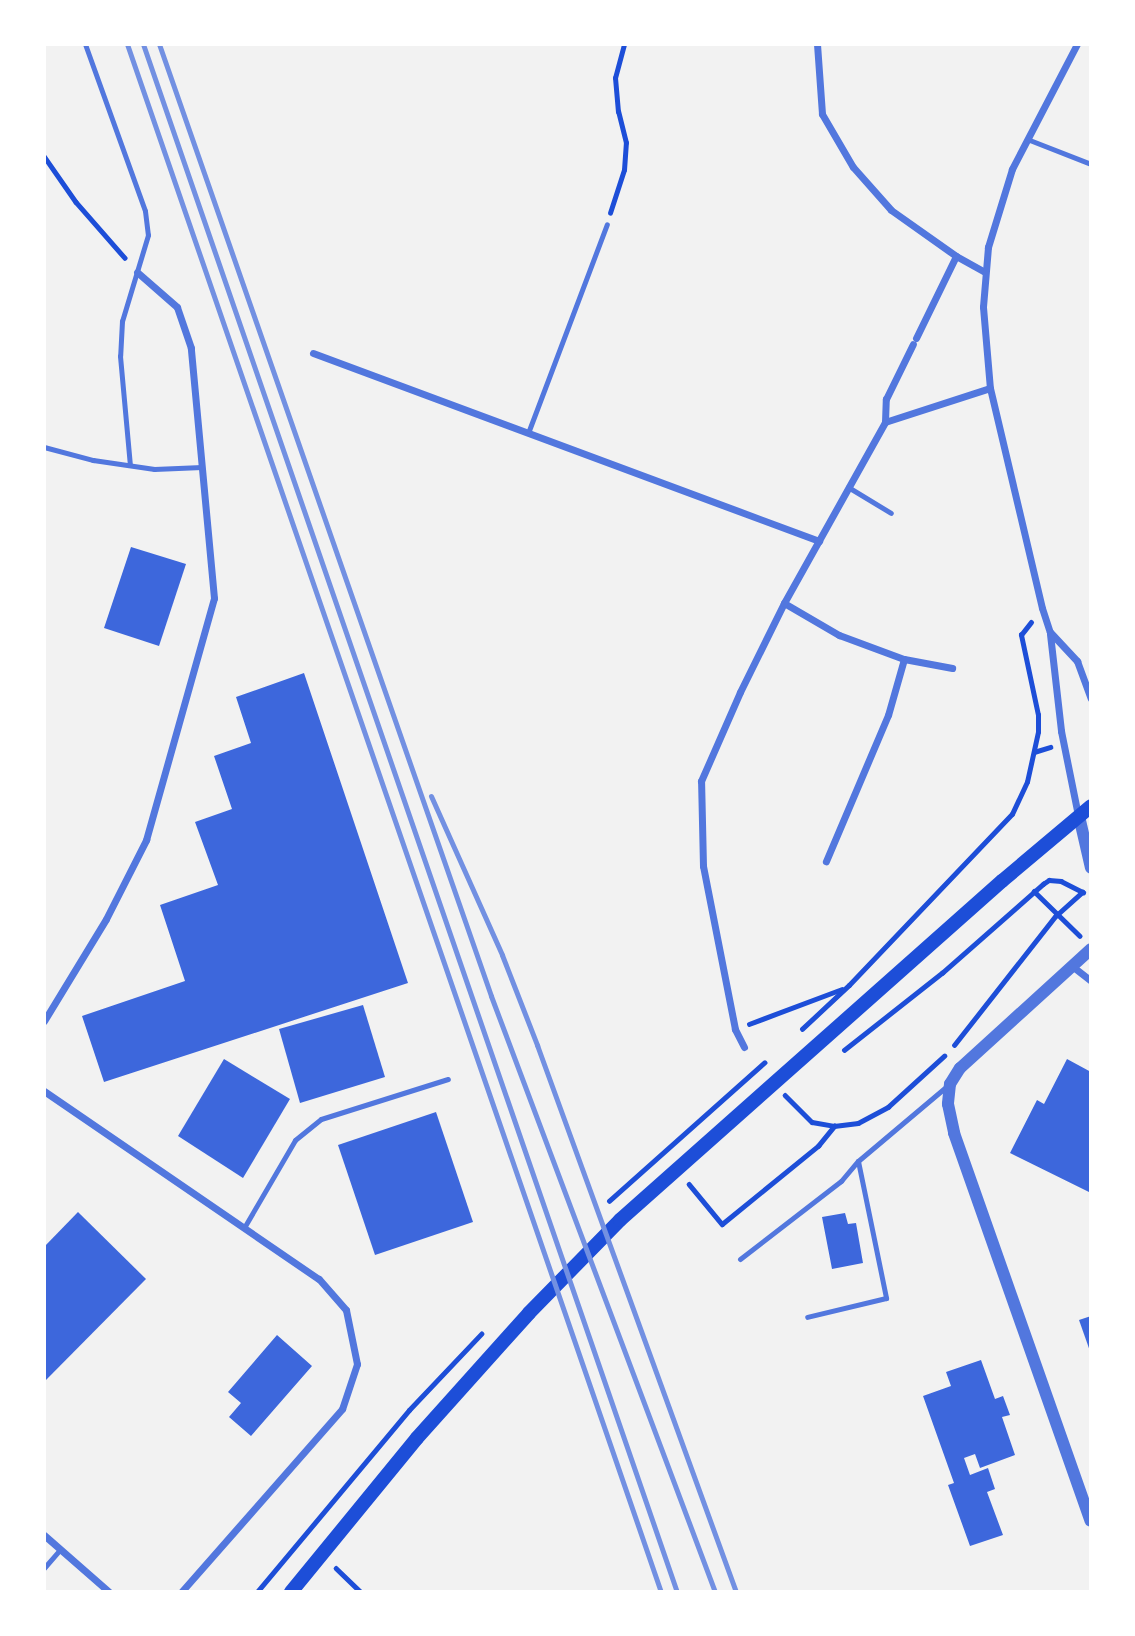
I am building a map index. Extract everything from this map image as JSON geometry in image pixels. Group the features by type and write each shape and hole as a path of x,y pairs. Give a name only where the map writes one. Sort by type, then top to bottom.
{"main road":[{"path":"290,1592 417,1438 529,1313 620,1220 1091,806"}],"street":[{"path":"817,44 822,114 853,167 891,210 956,256 985,272"},
{"path":"1077,44 1012,169 988,247 983,307 990,388 1050,632 1061,731 1091,868"},
{"path":"744,1046 735,1029 704,866 701,781 740,692 784,603 885,422 886,399 956,256"},
{"path":"44,1021 106,919 146,840 214,598 191,348 177,307 137,272"},
{"path":"313,353 819,541"},
{"path":"885,422 990,388"},
{"path":"784,603 839,635 904,659 952,668"},
{"path":"1050,632 1077,661 1091,699"},
{"path":"826,861 888,715 904,659"},
{"path":"1091,949 960,1069 950,1084 948,1104 954,1133 1091,1521"},
{"path":"1072,966 1091,981"},
{"path":"44,1091 246,1226 319,1279 345,1310 357,1364 342,1409 181,1592"},
{"path":"44,1535 108,1592"}],"lane":[{"path":"85,44 145,211 148,235 121,321 120,356 130,465"},
{"path":"1027,139 1091,164"},
{"path":"528,433 607,224"},
{"path":"44,447 93,460 154,469 202,467"},
{"path":"848,487 891,513"},
{"path":"246,1226 295,1140 321,1119 448,1079"},
{"path":"740,1259 841,1181 858,1161 950,1084"},
{"path":"807,1317 886,1298 858,1161"},
{"path":"44,1568 59,1551"}],"path":[{"path":"607,224 624,170 626,143 618,112 615,78 624,44"},
{"path":"44,156 76,202 137,272"},
{"path":"800,1031 849,985 1012,814 1027,782 1038,715 1021,635 1042,608"},
{"path":"1034,752 1049,747"},
{"path":"783,1092 812,1122 834,1126 858,1124 888,1107 955,1045 1056,916 1083,892 1061,881 1049,880 942,973 838,1055"},
{"path":"1034,891 1074,932"},
{"path":"735,1029 849,985"},
{"path":"744,1046 767,1074"},
{"path":"687,1181 722,1224 818,1146 834,1126"},
{"path":"257,1592 410,1410 485,1330"},
{"path":"336,1568 361,1592"}],"building":[{"path":"131,547 186,564 159,646 104,628"},
{"path":"304,673 408,983 104,1082 82,1016 185,981 160,905 218,885 195,822 232,809 214,756 251,743 236,697"},
{"path":"363,1005 385,1077 300,1103 279,1029"},
{"path":"224,1059 290,1099 243,1178 178,1136"},
{"path":"1067,1059 1091,1072 1091,1193 1010,1153 1037,1100 1044,1104"},
{"path":"436,1112 473,1222 375,1255 338,1145"},
{"path":"78,1212 146,1279 44,1382 44,1247"},
{"path":"845,1213 848,1224 856,1223 863,1263 832,1269 822,1217"},
{"path":"1091,1316 1091,1354 1079,1320"},
{"path":"277,1335 312,1366 251,1436 229,1417 241,1403 228,1392"},
{"path":"981,1360 995,1399 1003,1396 1010,1415 1002,1417 1015,1455 980,1468 975,1454 964,1458 970,1475 988,1468 995,1489 987,1492 1003,1535 970,1546 948,1485 954,1483 923,1396 951,1386 946,1372"}],"railway":[{"path":"127,44 661,1592"},
{"path":"143,44 677,1592"},
{"path":"159,44 491,996 715,1592"},
{"path":"431,796 502,955 537,1045 736,1592"}]}
